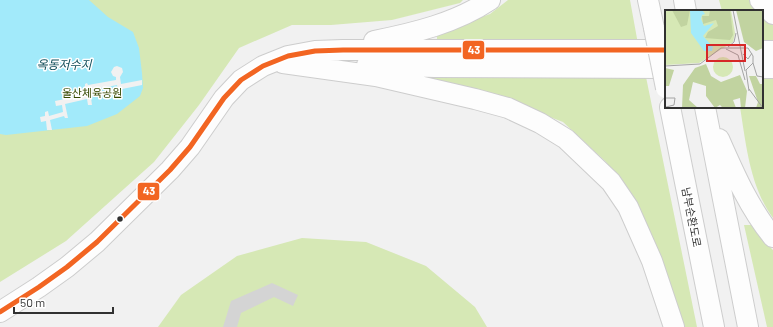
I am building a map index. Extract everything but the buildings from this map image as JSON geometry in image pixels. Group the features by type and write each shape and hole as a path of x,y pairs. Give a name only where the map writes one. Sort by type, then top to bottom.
{"main road":[{"path":"0,312 61,271 97,242 170,170 190,147 224,98 241,80 288,56 367,43 420,30 454,19 482,6 490,0"},
{"path":"649,0 665,83"},
{"path":"684,0 686,10"},
{"path":"760,0 773,14"},
{"path":"315,51 665,50"},
{"path":"763,50 773,51"},
{"path":"272,64 306,62 435,67 665,68"},
{"path":"272,64 344,71 376,76 474,99 508,108 540,123 566,139 611,182 628,208 652,261 674,327"},
{"name":"남부순환도로","path":"670,108 714,327"},
{"path":"706,108 745,194 765,227 773,237"},
{"path":"706,108 748,327"}],"green space":[{"name":"울산체육공원","path":"0,0 463,0 460,3 392,20 331,25 292,25 239,48 199,105 154,162 66,241 0,282"},
{"path":"508,0 630,0 638,44 437,42 437,33 490,14"},
{"path":"719,0 752,0 759,10 722,10"},
{"path":"763,15 773,25 773,46 763,45"},
{"path":"434,77 646,77 697,327 682,327 640,216 606,162 563,122 495,96 434,82"},
{"path":"763,78 773,79 773,218 759,193 747,150 740,108 763,108"},
{"path":"744,225 752,225 773,250 773,327 767,327"},
{"path":"302,238 366,242 426,266 475,307 487,327 158,327 181,295 237,256"}],"water":[{"name":"옥동저수지","path":"0,0 89,0 108,17 133,32 139,48 142,73 143,88 140,96 117,114 87,126 6,135 0,134"}],"pier":[{"path":"117,66 122,68 123,72 120,77 121,84 142,80 142,85 122,89 122,95 119,95 117,85 90,90 92,105 88,105 87,99 65,104 68,118 65,118 64,116 50,120 52,130 47,130 46,121 41,122 40,117 45,116 45,112 48,111 49,116 63,112 62,105 56,106 55,101 75,97 75,93 85,91 85,84 87,83 88,85 116,80 116,77 113,76 111,72 114,67"}],"transit line":[{"name":"43","path":"0,312 67,267 97,242 170,170 190,147 224,98 241,80 263,66 288,56 315,51 343,50 665,50"}]}
